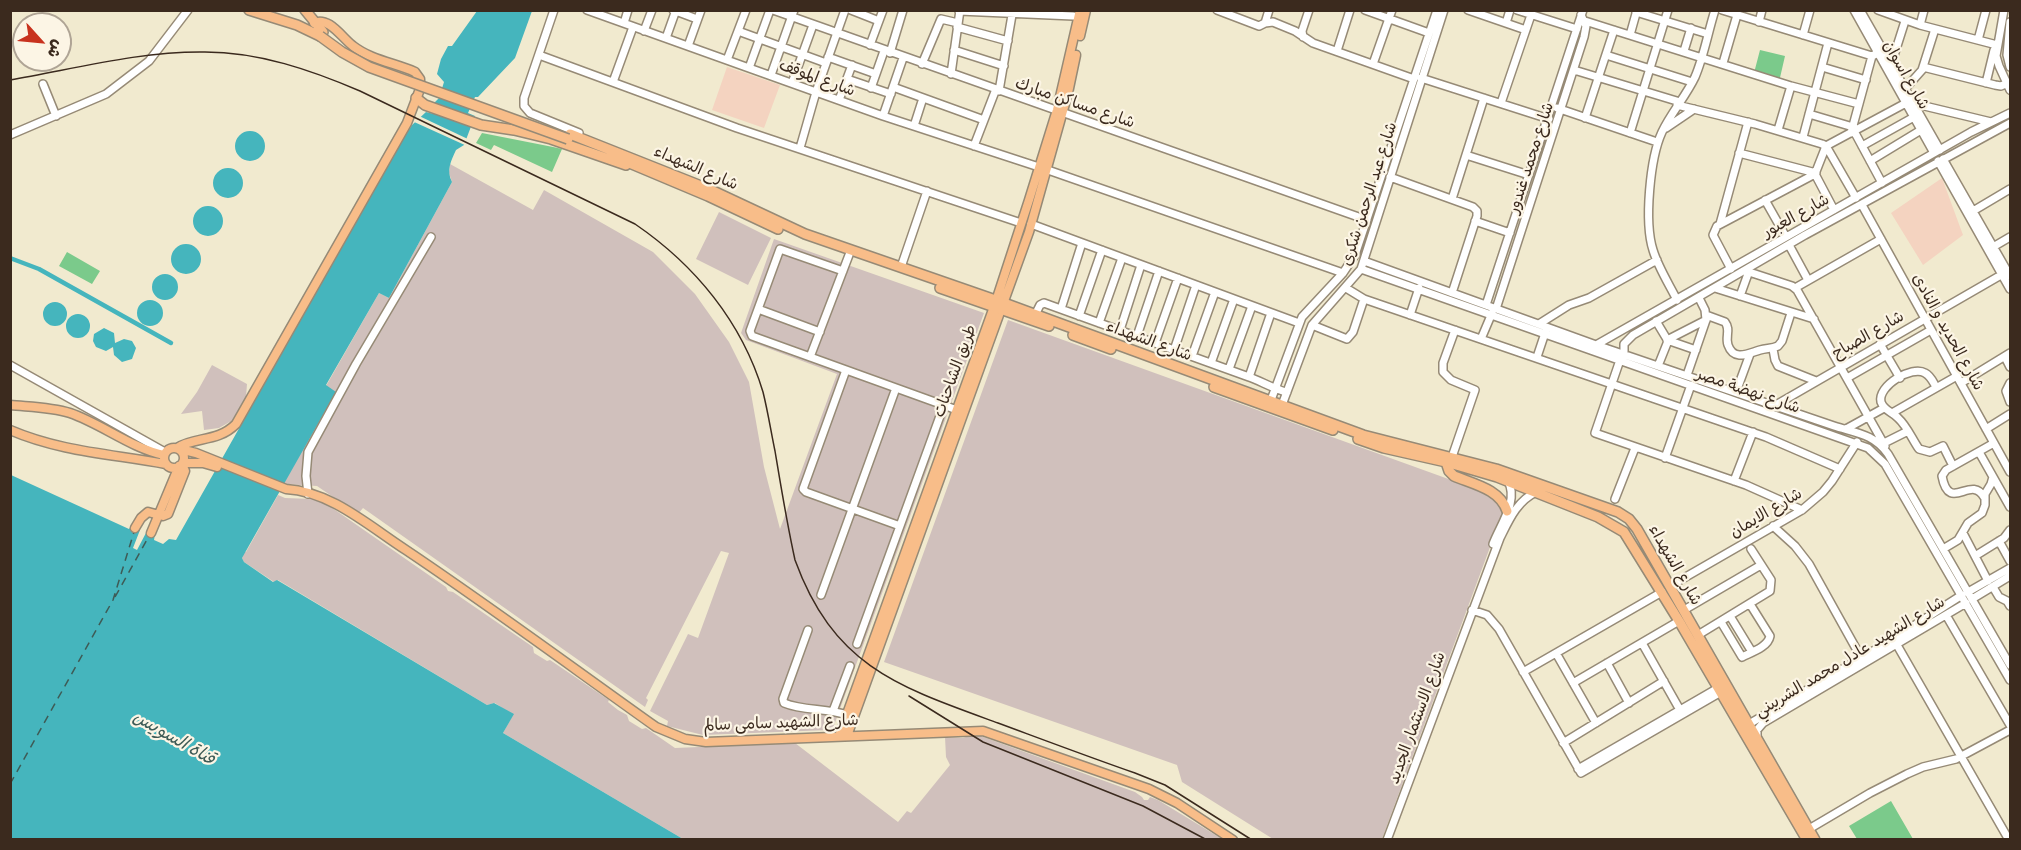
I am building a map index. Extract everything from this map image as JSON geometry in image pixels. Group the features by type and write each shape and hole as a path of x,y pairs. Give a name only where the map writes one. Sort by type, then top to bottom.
{"highway":[{"path":"249,10 321,34"},
{"path":"305,10 321,34"},
{"name":"شارع الشهداء","path":"321,34 371,62 635,159 711,190 796,231 901,267 1373,445 1496,469 1618,512 1629,519 1637,529 1679,621 1773,774 1807,840"},
{"path":"416,102 481,125 542,136 617,163 638,167"},
{"name":"شارع الشهداء","path":"569,136 789,234 1035,315 1098,341 1388,443 1449,460 1508,481 1613,524 1629,537 1684,610 1758,739 1773,774"},
{"path":"1449,460 1449,471 1454,476 1497,495 1510,513"},
{"path":"1598,517 1602,513 1600,505"},
{"path":"1613,524 1614,516 1618,512"},
{"name":"شارع الشهداء","path":"1781,788 1815,840"}],"main road":[{"name":"طريق الشاحنات","path":"843,736 1030,218 1042,168 1072,74 1086,10"},
{"name":"طريق الشاحنات","path":"1059,111 1076,14"},
{"path":"178,449 183,444 217,436 236,424 407,123 412,119 421,83 419,75 365,53 351,45 326,23 319,21 314,23"},
{"name":"طريق الشاحنات","path":"955,428 957,410 999,305 1021,223 1030,218"},
{"path":"10,405 48,408 65,412 165,457 172,468 181,464 208,461"},
{"path":"10,430 37,441 65,448 165,457"},
{"path":"165,457 171,448 191,451 208,461"},
{"path":"151,533 184,455 178,449"},
{"name":"شارع الشهيد سامى سالم","path":"208,461 285,491 301,495 308,494 331,501 436,571 665,732 685,739 706,742 974,730 991,733 1149,789 1177,803 1233,840"},
{"path":"135,528 148,512 159,515"},
{"name":"طريق الشاحنات","path":"843,736 847,715 911,549"}],"street":[{"path":"10,135 106,94 132,76 154,55 188,10"},
{"path":"555,10 524,98 526,109 532,114 597,141 604,148"},
{"name":"شارع الموقف","path":"587,10 602,13 624,24 883,116 1042,168 1343,273"},
{"path":"624,24 628,10"},
{"path":"644,31 652,10"},
{"path":"688,46 701,10"},
{"path":"728,60 746,10"},
{"path":"749,68 771,10"},
{"name":"شارع مساكن مبارك","path":"771,10 792,14 813,25 903,58 1367,220"},
{"path":"800,148 816,92 845,10"},
{"path":"851,10 879,21"},
{"path":"870,45 883,10"},
{"path":"871,88 903,10"},
{"path":"1217,10 1259,26 1273,22 1295,31 1313,43 1557,122"},
{"path":"1265,23 1269,10"},
{"path":"1303,37 1302,31 1309,10"},
{"path":"1337,51 1350,10"},
{"path":"1365,10 1429,33"},
{"path":"1373,64 1392,10"},
{"name":"شارع عبد الرحمن شكرى","path":"1418,78 1437,10"},
{"name":"شارع عبد الرحمن شكرى","path":"1271,400 1299,323 1343,273 1355,255 1391,162 1418,78 1444,10"},
{"path":"1468,10 1526,30"},
{"path":"1506,23 1510,10"},
{"path":"1517,10 1577,29"},
{"path":"1630,133 1668,10"},
{"path":"1677,300 1656,260 1650,240 1648,219 1654,160 1657,142 1663,129 1692,82 1715,10"},
{"path":"1722,10 1875,55 1853,130"},
{"path":"1759,22 1762,10"},
{"name":"شارع اسوان","path":"1854,10 1875,55 1909,103 1937,151"},
{"name":"شارع اسوان","path":"1860,10 1905,89 1921,130 1937,151"},
{"path":"1878,10 1905,21 1997,45"},
{"path":"1920,25 1924,10"},
{"path":"1978,40 1986,10"},
{"path":"1986,83 2004,10"},
{"path":"666,38 675,11 698,19"},
{"path":"951,74 959,11 1012,15 1076,14"},
{"path":"1630,34 1637,11 1708,34"},
{"path":"1803,35 1808,11"},
{"path":"771,75 792,14"},
{"path":"974,146 998,90 1012,15"},
{"path":"1501,103 1531,15"},
{"path":"1724,63 1737,15"},
{"path":"1583,16 1614,30 1791,86 1859,104"},
{"name":"شارع محمد غندور","path":"1486,305 1583,16"},
{"name":"شارع محمد غندور","path":"1481,339 1494,311 1586,32 1583,16"},
{"path":"922,64 940,20 943,19 1008,41"},
{"path":"1891,65 1905,21"},
{"path":"2010,22 2007,55 2010,67"},
{"path":"792,83 813,25"},
{"path":"613,82 633,27"},
{"path":"1684,51 1691,28"},
{"path":"1905,89 1923,67 1935,28"},
{"path":"1585,118 1614,30"},
{"path":"738,31 802,55 852,65 876,74"},
{"path":"1803,137 1828,43"},
{"path":"1923,67 1986,83 2009,86 1997,61 1997,45"},
{"path":"954,50 1004,66"},
{"path":"539,55 800,148 1021,223"},
{"path":"1606,55 1692,82"},
{"path":"883,116 903,58"},
{"path":"839,100 852,65"},
{"path":"1821,67 1866,80"},
{"path":"1574,70 1694,109 1803,137 1826,146 1856,198"},
{"path":"847,79 871,88 923,98 984,120"},
{"path":"44,84 56,116"},
{"path":"1778,130 1791,86"},
{"path":"914,126 923,98"},
{"path":"1452,199 1484,98"},
{"path":"1731,268 1713,235 1715,229 1720,224 1815,173 1826,146 1853,130 1909,103 1992,122 1991,127 1996,131"},
{"path":"1551,106 1657,142"},
{"path":"1663,129 1694,109"},
{"name":"شارع العبور","path":"1635,448 1595,433 1622,357 1623,347 1633,334 1656,321 1677,300 1731,268 1787,241 1844,209 1856,198 1937,151 2010,113"},
{"path":"1809,114 1853,130 1882,183"},
{"path":"1862,146 1914,117"},
{"path":"1720,224 1748,122"},
{"name":"شارع العبور","path":"1596,345 1668,310 1699,298 1747,271 1834,210 1862,205 2010,123"},
{"path":"1870,161 1921,130"},
{"path":"1971,132 1976,135 1976,141"},
{"path":"1739,153 1815,173 1834,210"},
{"path":"1466,155 1529,176"},
{"path":"1940,160 1993,247 2007,274 2010,289"},
{"path":"1940,160 2007,274"},
{"name":"شارع عبد الرحمن شكرى","path":"1282,405 1312,325 1346,288 1363,265 1390,177 1391,162"},
{"path":"1390,177 1473,207 1477,211 1452,293"},
{"path":"1973,211 2010,189"},
{"path":"901,267 927,191"},
{"path":"1765,200 1808,280"},
{"name":"شارع الحديد و النادى","path":"1862,205 2010,472"},
{"path":"1030,218 1082,243 1299,323"},
{"path":"1475,221 1510,233"},
{"path":"308,494 306,476 308,452 356,364 431,237"},
{"path":"1993,247 2010,237"},
{"path":"1795,288 1881,239"},
{"path":"1061,309 1082,243"},
{"path":"843,271 780,249 750,330 752,336 957,410"},
{"path":"1079,316 1102,250"},
{"path":"810,357 849,255"},
{"path":"1099,323 1122,258"},
{"path":"1539,324 1569,305 1589,298 1656,260"},
{"path":"1120,330 1141,265"},
{"name":"شارع نهضة مصر","path":"1363,265 1486,305 1494,311 1545,333 1687,375 1870,437 1888,454 1906,492 1967,597 2010,665"},
{"path":"1137,336 1159,271"},
{"path":"1740,296 1747,271 1795,288 1884,443 1888,454"},
{"name":"شارع الصباح","path":"1774,406 1925,318 2007,274"},
{"name":"شارع نهضة مصر","path":"1394,276 1419,288 1539,324 1691,385 1857,442 1880,458 1906,492"},
{"path":"1155,343 1178,278"},
{"path":"1174,350 1196,285"},
{"path":"1346,288 1364,299 1753,432 1840,470"},
{"path":"1410,315 1419,288"},
{"path":"1715,288 1814,320"},
{"path":"1192,356 1215,292"},
{"path":"1322,295 1324,300 1331,303"},
{"path":"1687,375 1706,318 1699,298"},
{"path":"1211,363 1234,299"},
{"path":"1312,325 1347,339 1353,332 1364,299"},
{"path":"1035,315 1040,305 1044,303 1287,392"},
{"path":"1313,305 1319,308 1321,313"},
{"path":"1229,369 1252,306"},
{"path":"758,309 820,332"},
{"path":"1249,377 1271,313"},
{"path":"1658,366 1667,340 1706,318 1727,324 1728,344 1739,356 1763,349 1773,349 1782,341 1791,313"},
{"path":"1656,321 1667,340 1696,350"},
{"path":"1449,460 1475,390 1451,380 1443,372 1443,363 1455,330"},
{"path":"1847,378 1931,330"},
{"path":"1537,357 1545,333"},
{"path":"1880,344 1900,378"},
{"path":"1773,349 1778,366 1816,381"},
{"path":"1736,392 1750,354"},
{"path":"1892,413 1936,387 1959,379 2008,355 2010,367"},
{"path":"10,365 165,457"},
{"path":"846,370 803,489 900,526"},
{"path":"1936,387 1930,376 1922,371 1912,371 1882,390 1881,399 1884,408 1900,420 1923,452 1930,453 1942,446 1953,466"},
{"path":"2010,383 2006,391 2010,402"},
{"path":"1665,458 1691,385"},
{"path":"821,595 896,388"},
{"path":"857,644 944,405"},
{"path":"1846,429 1884,408"},
{"path":"1986,429 2010,414"},
{"path":"1884,443 1908,431"},
{"path":"1734,481 1753,432"},
{"name":"شارع الايمان","path":"1524,672 1802,510 1823,492 1857,442"},
{"path":"1943,549 1955,542 1968,523 1982,513 1985,505 1984,496 1979,490 1973,488 1957,495 1950,493 1942,476 1944,471 1994,443"},
{"path":"1615,500 1635,448 1734,481 1802,510"},
{"path":"1979,452 2010,507"},
{"path":"1984,496 1993,477"},
{"name":"شارع الاستثمار الجديد","path":"1508,481 1512,496 1510,513"},
{"name":"شارع الاستثمار الجديد","path":"1387,840 1473,608 1473,600 1497,533 1510,513 1536,492"},
{"name":"شارع نهضة مصر","path":"1913,504 1943,549 2010,680"},
{"path":"1773,526 1795,546 1809,564 1863,661"},
{"path":"1974,555 1999,541 2010,530"},
{"path":"1963,533 1990,584 1999,597 2010,603"},
{"path":"1999,541 2010,561"},
{"path":"1698,635 1768,594 1772,588 1771,580 1750,549"},
{"path":"1684,610 1761,565"},
{"name":"شارع الشهيد عادل محمد الشربيني","path":"1990,584 2010,568"},
{"name":"شارع الشهيد عادل محمد الشربيني","path":"1893,644 1967,597 2010,576"},
{"name":"شارع الشهيد عادل محمد الشربيني","path":"1749,724 1946,615 1967,597"},
{"path":"1721,622 1742,657 1752,652 1768,642 1770,636 1750,604"},
{"path":"1473,608 1487,615 1494,622 1580,771 1720,690"},
{"path":"1946,615 2010,725"},
{"path":"1730,616 1752,652"},
{"path":"1573,683 1679,621"},
{"path":"808,630 783,701 785,704 798,707 847,715"},
{"path":"1642,643 1680,710"},
{"path":"1893,644 1962,756 2008,840"},
{"path":"1556,653 1596,723"},
{"name":"شارع الشهيد عادل محمد الشربيني","path":"1758,739 1757,730 1763,723 1863,661"},
{"path":"1607,663 1629,703"},
{"path":"833,711 850,666"},
{"path":"1563,743 1664,681"},
{"path":"1655,728 1680,710 1720,690"},
{"path":"1809,829 1907,774 1962,756 2010,730"}],"shaded area":[{"path":"727,67 780,85 764,128 712,110"},
{"path":"450,164 533,210 544,190 653,252 695,294 729,342 749,382 764,467 780,529 837,374 746,340 741,333 774,239 984,313 833,728 703,735 667,726 668,721 650,711 688,634 698,638 729,553 721,551 646,698 648,700 645,707 363,508 358,514 317,486 283,484 335,393 326,386 379,293 389,298 452,182 449,173"},
{"path":"1942,178 1963,235 1923,265 1891,213"},
{"path":"719,212 771,238 748,285 696,259"},
{"path":"1008,320 1501,498 1506,504 1382,839 1273,839 1182,782 1177,765 884,662"},
{"path":"212,365 247,384 246,397 233,420 219,428 204,430 202,411 181,414"},
{"path":"278,495 285,498 312,499 328,505 446,587 448,591 453,592 533,647 534,653 547,661 550,660 609,700 608,702 627,715 629,721 642,729 646,728 675,748 795,743 898,822 907,811 911,813 950,765 946,757 945,737 963,738 975,734 1135,792 1144,800 1150,797 1158,800 1222,839 683,839 503,733 513,715 495,703 487,705 278,580 274,582 244,562 242,558 244,552"}],"green space":[{"path":"1760,50 1785,56 1779,82 1754,73"},
{"path":"482,133 562,149 552,172 494,145 491,150 476,143"},
{"path":"67,252 100,271 92,284 59,266"},
{"path":"1891,801 1913,839 1857,839 1849,826"}],"water":[{"name":"قناة السويس","path":"477,11 532,11 515,58 478,97 475,97 468,113 475,116 464,145 456,150 450,166 449,173 452,182 389,298 379,293 326,385 336,392 242,558 244,562 273,582 277,580 487,705 494,703 514,714 503,733 683,839 11,840 11,475 129,529 131,526 140,530 133,548 137,550 147,531 155,534 154,540 163,544 169,539 176,540 402,140 412,125 426,112 434,114 438,106 434,103 439,98 444,82 437,74 441,59 448,46 452,46"},
{"path":"250,131 261,135 265,146 261,157 250,161 239,157 235,146 239,135"},
{"path":"228,168 239,172 243,183 239,194 228,198 217,194 213,183 217,172"},
{"path":"208,206 219,210 223,221 219,232 208,236 197,232 193,221 197,210"},
{"path":"186,244 197,248 201,259 197,270 186,274 175,270 171,259 175,248"},
{"path":"165,274 174,278 178,287 174,296 165,300 156,296 152,287 156,278"},
{"path":"150,300 159,304 163,313 159,322 150,326 141,322 137,313 141,304"},
{"path":"55,302 63,306 67,314 63,322 55,326 47,322 43,314 47,306"},
{"path":"78,314 86,318 90,326 86,334 78,338 70,334 66,326 70,318"},
{"path":"104,328 114,333 115,343 124,339 132,341 136,348 132,359 122,362 114,355 113,347 106,351 96,347 93,341 94,334"}],"pier":[{"path":"417,115 470,140 467,146 412,121"}],"waterway":[{"path":"10,258 39,269 171,343"}],"ferry route":[{"path":"10,784 113,600 134,532"},
{"path":"115,597 149,536"}],"railway":[{"path":"10,80 156,54 205,52 265,59 304,69 360,91 635,224 657,240 696,277 714,297 743,342 763,392 795,560 811,596 829,626 850,649 874,668 930,697 1165,785 1252,840"},
{"path":"909,696 983,742 1143,806 1207,840"}]}
